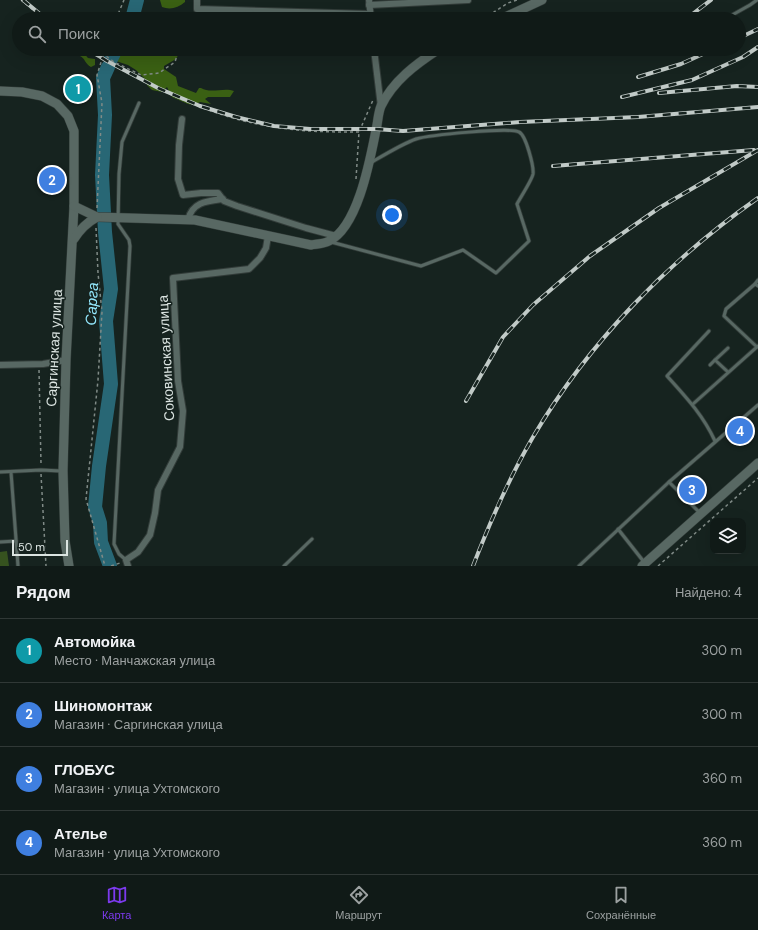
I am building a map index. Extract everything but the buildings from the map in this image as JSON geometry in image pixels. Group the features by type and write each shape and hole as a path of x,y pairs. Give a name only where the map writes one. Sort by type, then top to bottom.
{"street":[{"path":"197,0 197,9 271,12"},
{"path":"369,3 468,0"},
{"path":"516,12 542,0"},
{"path":"74,206 97,217 195,220 311,245 332,239 341,232 353,214 369,163 380,107 375,56"},
{"path":"380,107 390,90 404,75 428,56"},
{"name":"Саргинская улица","path":"0,91 29,93 42,96 57,104 68,116 74,131 73,241 66,360 63,471 65,541 69,566"},
{"path":"182,119 179,145 178,179 183,195 218,193 223,199 237,206 332,239"},
{"path":"188,220 189,212 199,203 223,199"},
{"path":"73,241 83,226 97,217"},
{"name":"Соковинская улица","path":"127,563 138,552 150,535 158,490 180,447 183,411 178,381 173,278 249,269 260,258 266,248 268,236"},
{"path":"0,365 43,364 66,360"},
{"path":"643,565 758,463"}],"lane":[{"path":"737,12 757,0"},
{"path":"127,563 119,554 114,544 130,246 129,240 115,218 122,142 139,103"},
{"path":"332,239 421,266 463,250 496,273 529,241 517,204 533,174 528,145 523,135 518,131 481,131 437,135 415,139 369,163"},
{"path":"693,404 757,346 724,316 726,309 758,280"},
{"path":"709,331 666,376 693,404 709,428 715,441"},
{"path":"710,365 728,348"},
{"path":"715,360 728,372"},
{"path":"579,566 669,482 758,405"},
{"path":"0,472 41,470 63,471"},
{"path":"11,472 18,566"},
{"path":"669,482 701,514"},
{"path":"618,529 643,565"},
{"path":"284,566 312,539"},
{"path":"0,542 16,541"}],"path":[{"path":"21,0 36,12"},
{"path":"119,12 124,0"},
{"path":"494,12 508,3 517,0"},
{"path":"97,56 159,89 200,107 235,118 280,128 314,131 359,132"},
{"path":"106,56 114,62 141,75 159,73 175,62 176,56"},
{"path":"102,59 97,75 102,104 99,141 97,217 98,273 102,312 98,380 86,499 106,566"},
{"path":"40,370 41,470 46,566"},
{"path":"658,566 758,478"},
{"path":"111,566 127,563"}],"green space":[{"path":"160,0 185,0 185,2 180,6 168,8 162,7"},
{"path":"80,56 86,56 88,58 95,59 95,65 91,67"},
{"path":"111,56 178,56 176,59 164,66 164,69 176,77 178,86 196,93 199,88 205,90 234,91 230,97 208,97 205,99 211,104 200,102 194,105 188,104 172,97 167,87 162,92 152,90 147,85 145,79 136,70 128,65 113,60"},
{"path":"7,551 9,566 0,566 0,552"}],"waterway":[{"name":"Сарга","path":"134,12 137,0"},
{"name":"Сарга","path":"108,67 103,78 105,115 102,175 105,232 111,289 106,321 111,384 99,466 95,507 100,523 101,542 110,566"}],"railway":[{"path":"23,0 38,12"},
{"path":"695,12 711,0"},
{"path":"746,35 758,29"},
{"path":"746,55 758,47"},
{"path":"99,56 158,88 200,106 236,117 274,126 310,129 376,129 403,131 520,122 638,117 758,107"},
{"path":"638,77 681,64 699,56"},
{"path":"622,97 692,80 744,56"},
{"path":"659,93 737,86 758,87"},
{"path":"553,166 754,150"},
{"path":"466,401 503,337 533,305 590,256 659,208 758,150"},
{"path":"473,566 500,500 524,453 555,402 579,368 605,336 662,276 725,222 758,198"}],"place":[{"name":"Автомойка","path":"78,89"},
{"name":"Шиномонтаж","path":"52,180"},
{"name":"Ателье","path":"740,431"},
{"name":"ГЛОБУС","path":"692,490"}]}
